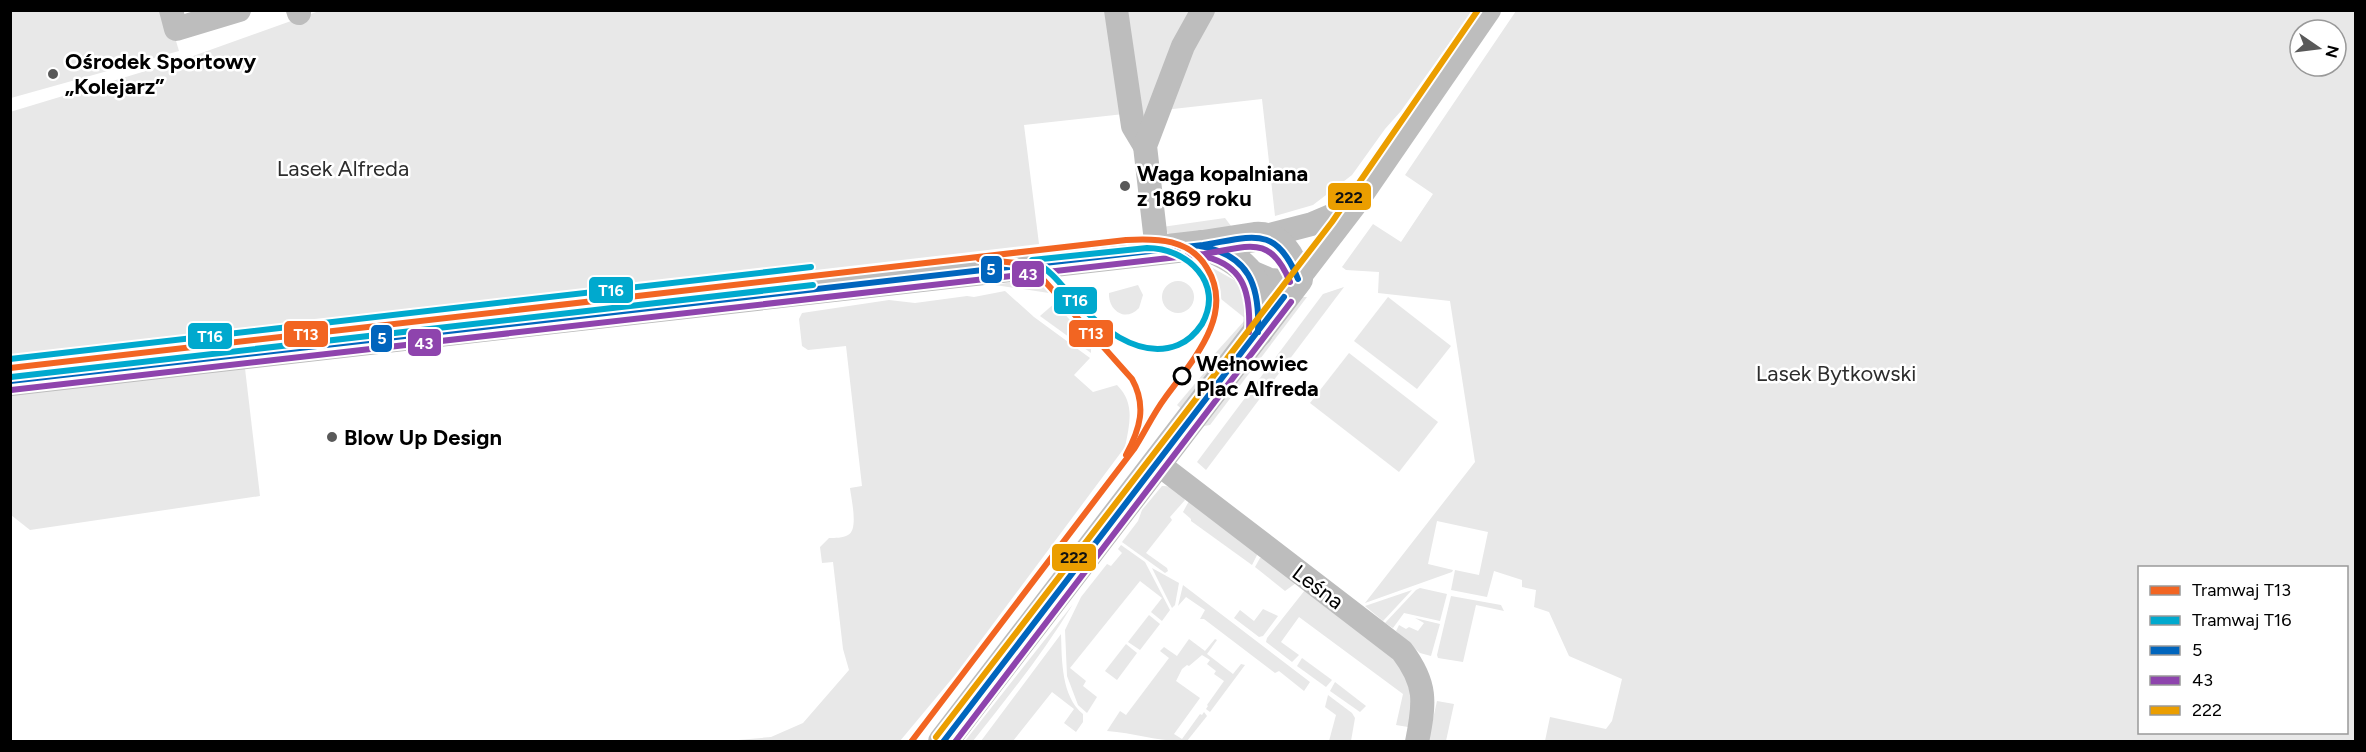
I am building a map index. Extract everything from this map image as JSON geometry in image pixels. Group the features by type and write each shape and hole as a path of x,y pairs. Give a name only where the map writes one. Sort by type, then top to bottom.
{"main road":[{"path":"10,381 1262,237 1278,244 1293,263 1297,280 943,741"},
{"path":"1203,245 1233,257 1249,271 1259,302 1257,332"}],"street":[{"path":"171,10 176,29 239,10"},
{"path":"1116,10 1133,126 1145,146 1157,250"},
{"path":"1145,146 1183,46 1203,10"},
{"path":"1249,271 1270,280 1297,280 1354,206 1489,10"},
{"path":"1262,237 1312,224 1354,206"},
{"name":"Leśna","path":"1157,463 1402,651 1415,668 1422,686 1424,704 1417,741"}],"green space":[{"name":"Lasek Alfreda","path":"1111,10 1124,114 1024,125 1039,244 11,364 10,112 182,60 319,11"},
{"name":"Ośrodek Sportowy „Kolejarz”","path":"10,11 167,11 179,51 11,98"},
{"path":"1121,11 1203,11 1144,133"},
{"path":"1211,11 1472,11 1352,175 1313,205 1275,216 1262,99 1164,110"},
{"name":"Lasek Bytkowski","path":"1516,11 2355,11 2355,741 1545,741 1550,717 1606,729 1612,721 1622,679 1569,656 1549,612 1534,607 1536,590 1522,587 1522,580 1494,571 1487,597 1451,590 1455,570 1479,575 1488,532 1437,521 1428,564 1453,570 1452,572 1365,603 1475,462 1450,301 1378,293 1379,272 1346,270 1342,267 1373,224 1401,242 1433,194 1405,175"},
{"path":"1225,218 1231,226 1174,239 1162,227"},
{"path":"1211,267 1234,280 1241,277 1250,302 1250,313 1243,333 1183,410 1177,405 1204,373 1201,369 1246,319 1221,299 1218,281"},
{"path":"1023,274 1038,279 1051,291 1049,293 995,285 1013,282"},
{"path":"1178,281 1189,286 1194,297 1189,308 1178,313 1167,308 1162,297 1167,286"},
{"path":"1138,285 1143,295 1139,308 1128,314 1114,309 1109,293"},
{"path":"1344,287 1206,470 1197,462 1323,294"},
{"path":"1005,291 1034,317 1090,358 1074,375 1093,392 1117,385 1123,392 1130,414 1125,447 955,675 900,741 727,741 771,737 803,723 849,670 843,649 833,562 822,563 820,547 829,538 844,537 851,532 854,521 850,488 862,486 846,346 808,350 802,346 799,319 802,313 889,300 915,303 974,297"},
{"path":"1302,297 1307,297 1210,425 1199,427"},
{"path":"1388,297 1451,346 1417,389 1354,341"},
{"path":"1055,303 1091,344 1091,353 1040,316"},
{"path":"1349,353 1438,422 1399,472 1310,403"},
{"path":"244,360 260,496 30,530 11,515 10,389"},
{"path":"1162,486 1175,490 1185,500 1170,517 1172,520 1146,553 1167,568 1168,571 1165,573 1122,542 1138,521 1142,510"},
{"path":"1189,501 1258,553 1252,565 1191,521 1183,512"},
{"path":"1121,545 1145,562 1170,610 1162,621 1151,612 1162,598 1140,581 1070,668 1086,681 1083,686 1097,697 1087,713 1078,705 1067,676 1065,630 1081,597 1107,564 1111,566 1122,553 1118,549"},
{"path":"1260,558 1264,558 1296,583 1285,591 1255,567"},
{"path":"1152,568 1179,583 1175,605 1172,608"},
{"path":"1183,585 1310,682 1304,691 1279,671 1275,673 1204,619 1200,619 1205,610 1186,597 1178,606"},
{"path":"1420,588 1447,594 1440,621 1404,613 1393,628 1385,623 1416,590"},
{"path":"1305,590 1391,656 1399,665 1410,689 1411,707 1408,727 1396,725 1403,694 1299,617 1281,642 1299,655 1292,662 1266,642"},
{"path":"1412,590 1383,621 1365,606"},
{"path":"1451,596 1501,605 1504,611 1476,605 1463,662 1438,658 1437,655"},
{"path":"1073,604 1038,657 973,741 965,741"},
{"path":"1263,609 1278,616 1263,636 1259,637 1234,618 1240,610 1254,621"},
{"path":"1149,615 1160,624 1140,650 1128,642"},
{"path":"1415,618 1440,624 1431,656 1420,653 1396,631 1399,625 1418,631 1424,623"},
{"path":"1061,634 1067,688 1070,698 1083,714 1083,722 1076,732 1064,723 1074,709 1052,692 1013,741 981,741"},
{"path":"1189,639 1205,651 1215,639 1217,640 1207,654 1233,674 1241,664 1245,665 1210,712 1206,709 1207,705 1224,681 1214,674 1216,671 1207,664 1210,660 1202,655 1182,669 1176,681 1200,698 1174,734 1182,739 1200,714 1204,712 1207,716 1187,741 1107,731 1120,711 1126,715 1169,658 1160,651 1164,647 1177,656"},
{"path":"1126,644 1137,653 1117,680 1105,671"},
{"path":"1302,658 1332,680 1326,687 1297,666"},
{"path":"1335,682 1366,706 1360,712 1330,691"},
{"path":"1328,695 1352,713 1355,718 1351,741 1329,741 1336,715 1325,707"},
{"path":"1437,701 1454,704 1446,741 1428,742"}],"tram line":[{"name":"T13","path":"10,368 1126,240 1161,240 1192,251 1207,268 1215,286 1216,303 1207,337 1161,404 1134,449 911,742"},
{"name":"T16","path":"1147,248 1176,254 1188,261 1205,282 1209,295 1208,309 1197,331 1182,343 1163,349 1148,348 1119,338 1093,319 1049,272 1032,260 1147,248"},
{"name":"T13","path":"979,259 1016,263 1041,277 1132,379 1137,389 1140,417 1135,436 1126,455"},
{"name":"T16","path":"10,359 811,267"},
{"name":"T16","path":"11,377 813,285"}],"transit line":[{"name":"222","path":"936,737 1332,222 1478,10"},
{"name":"5","path":"10,381 1203,245 1235,239 1261,238 1271,242 1281,249 1290,261 1298,279"},
{"name":"5","path":"1200,246 1217,250 1230,257 1248,275 1257,300 1258,332"},
{"name":"43","path":"11,390 1204,254 1245,247 1266,250 1274,256 1290,282"},
{"name":"43","path":"1198,255 1225,264 1241,281 1248,303 1249,332"},
{"name":"5","path":"943,742 1284,297"},
{"name":"43","path":"955,742 1291,302"}],"place":[{"name":"Ośrodek Sportowy „Kolejarz”","path":"53,74"},
{"name":"Waga kopalniana z 1869 roku","path":"1125,186"},
{"name":"Wełnowiec Plac Alfreda","path":"1182,376"},
{"name":"Blow Up Design","path":"332,437"}]}
